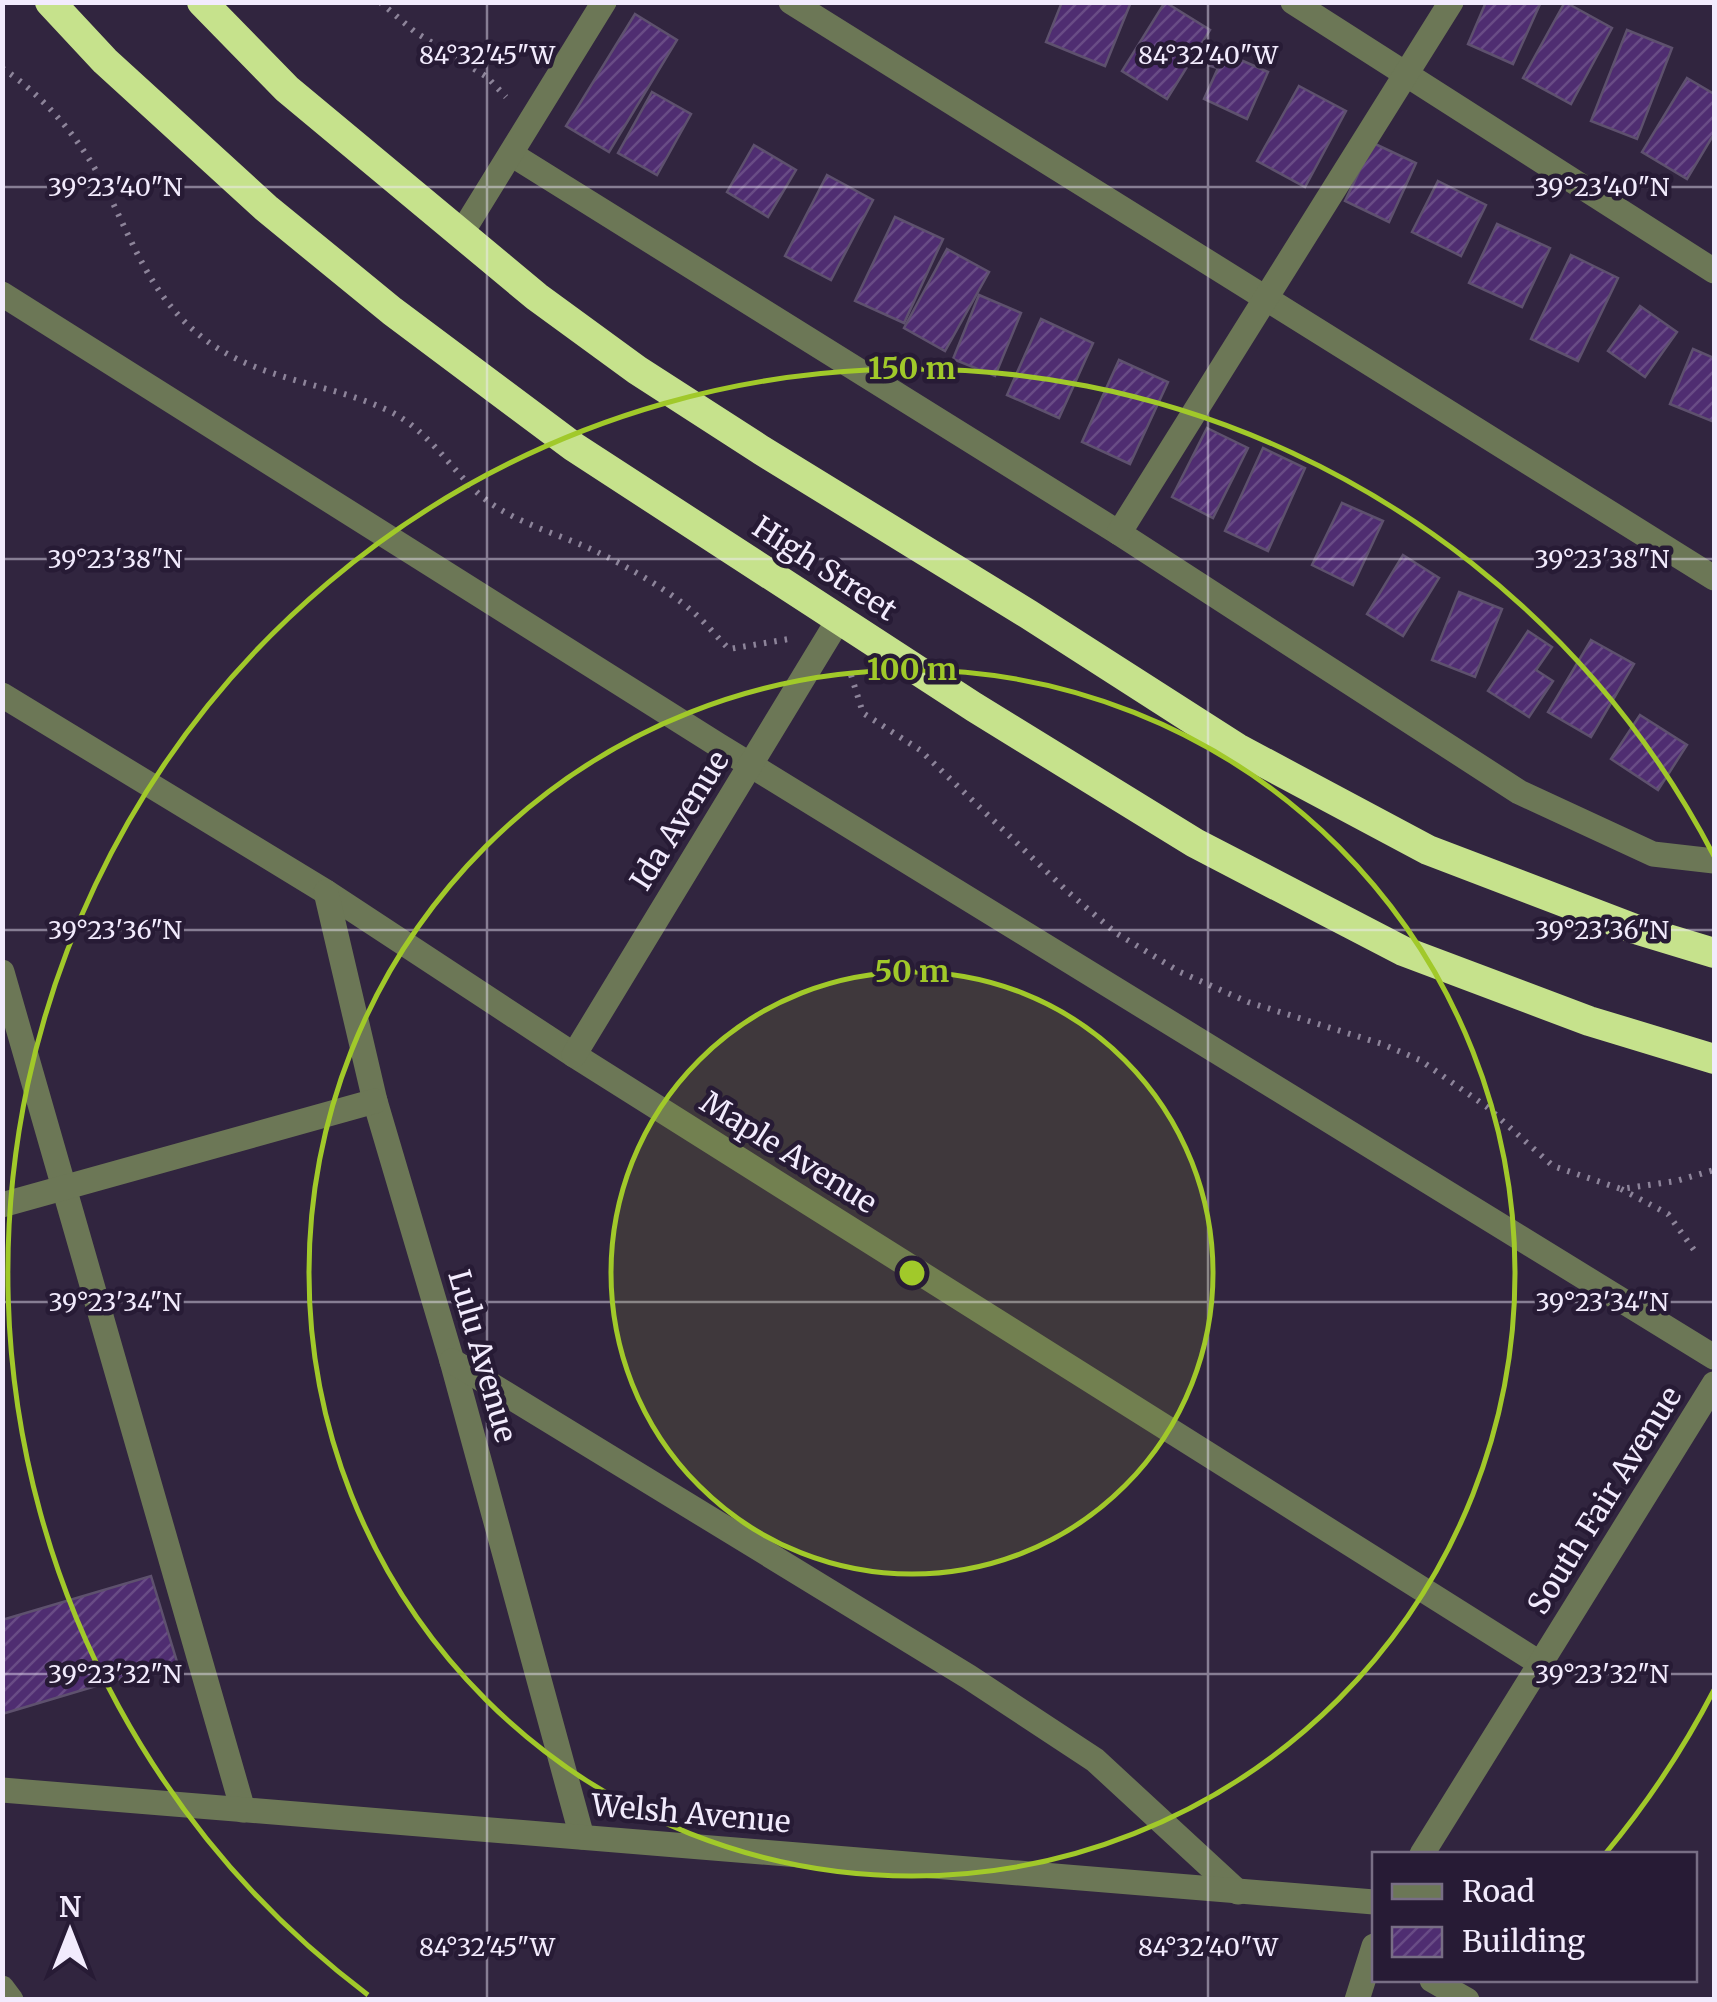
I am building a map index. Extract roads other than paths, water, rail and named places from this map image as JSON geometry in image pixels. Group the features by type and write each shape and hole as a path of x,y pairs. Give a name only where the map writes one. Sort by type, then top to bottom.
{"highway":[{"name":"High Street","path":"50,2 105,61 252,194 392,311 574,447 839,619 1196,843 1402,951 1590,1021 1714,1059"},
{"path":"202,2 286,89 537,296 637,370 1237,748 1428,850 1634,930 1714,953"}],"street":[{"path":"462,234 604,2"},
{"path":"790,2 1714,578"},
{"path":"1293,2 1714,271"},
{"path":"1119,533 1452,2"},
{"path":"511,154 1119,533 1519,792 1653,854 1714,861"},
{"path":"2,294 752,766 1714,1357"},
{"name":"Ida Avenue","path":"574,1055 839,619"},
{"name":"Maple Avenue","path":"2,695 326,892 574,1055 1541,1664"},
{"name":"Lulu Avenue","path":"326,892 375,1101 452,1361 582,1836"},
{"path":"2,972 244,1810"},
{"path":"2,1205 375,1101"},
{"path":"452,1361 969,1676 1095,1760 1238,1892"},
{"name":"South Fair Avenue","path":"1423,1852 1714,1384"},
{"name":"Welsh Avenue","path":"2,1790 1372,1902"},
{"path":"1358,2000 1372,1954"},
{"path":"1436,1982 1467,2000"},
{"path":"2,1988 12,2000"}]}
